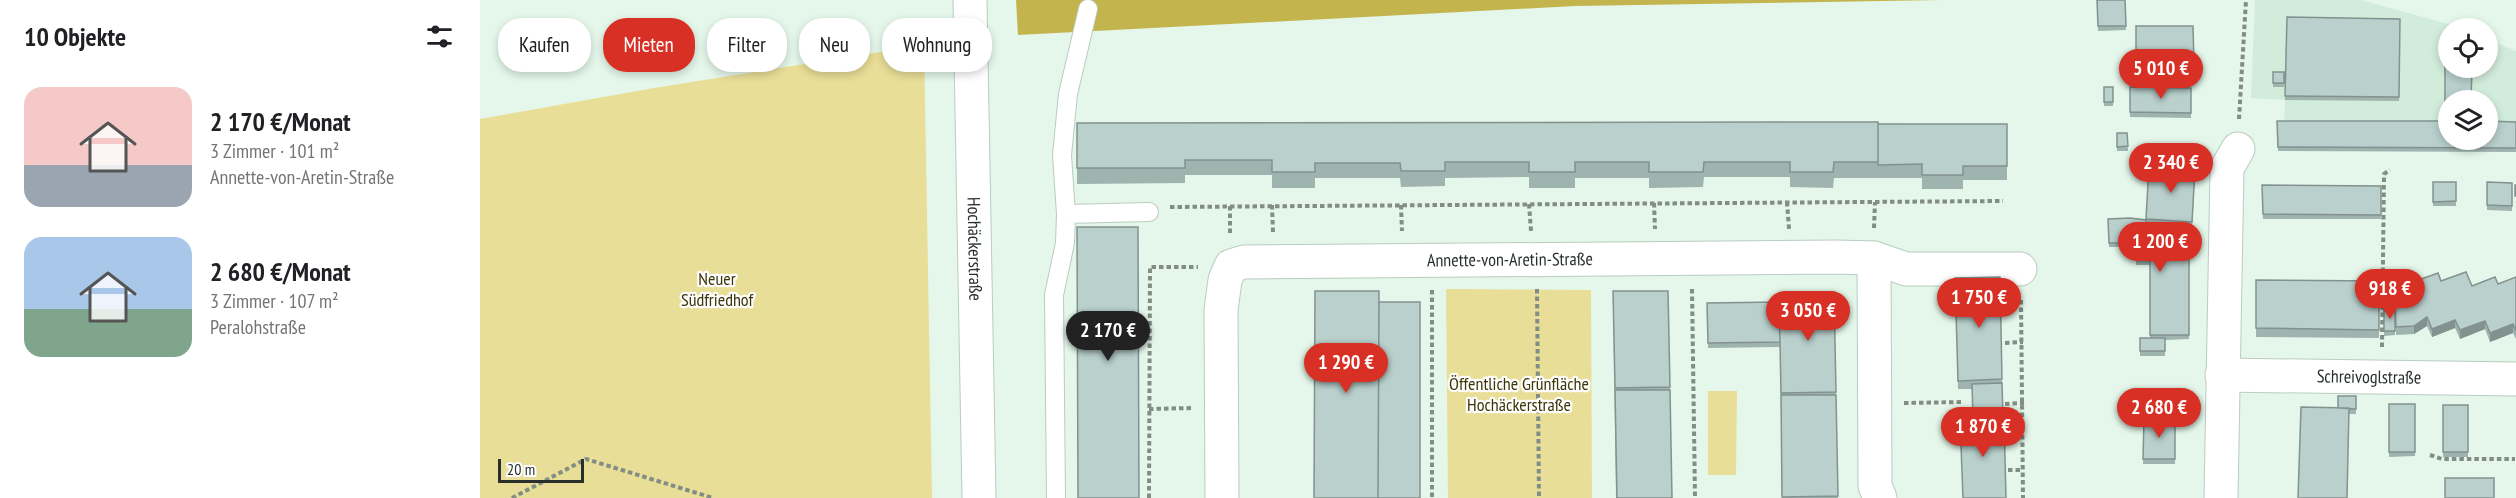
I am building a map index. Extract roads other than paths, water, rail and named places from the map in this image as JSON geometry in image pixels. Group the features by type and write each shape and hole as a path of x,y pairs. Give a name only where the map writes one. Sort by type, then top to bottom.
{"street":[{"name":"Hochäckerstraße","path":"970,0 979,498"},
{"path":"2221,498 2227,168 2238,149"},
{"path":"1874,258 1875,486 1880,498"},
{"name":"Annette-von-Aretin-Straße","path":"1222,498 1221,310 1225,280 1232,266 1244,262 1874,258 1906,269 2020,269"},
{"name":"Schreivoglstraße","path":"2222,375 2516,379"}],"lane":[{"path":"1056,498 1054,295 1065,243 1066,214 1062,155 1068,94 1088,9"},
{"path":"1066,214 1149,212"}],"park label":[{"name":"Neuer Südfriedhof","path":"717,289"},
{"name":"Öffentliche Grünfläche Hochäckerstraße","path":"1519,394"}]}
